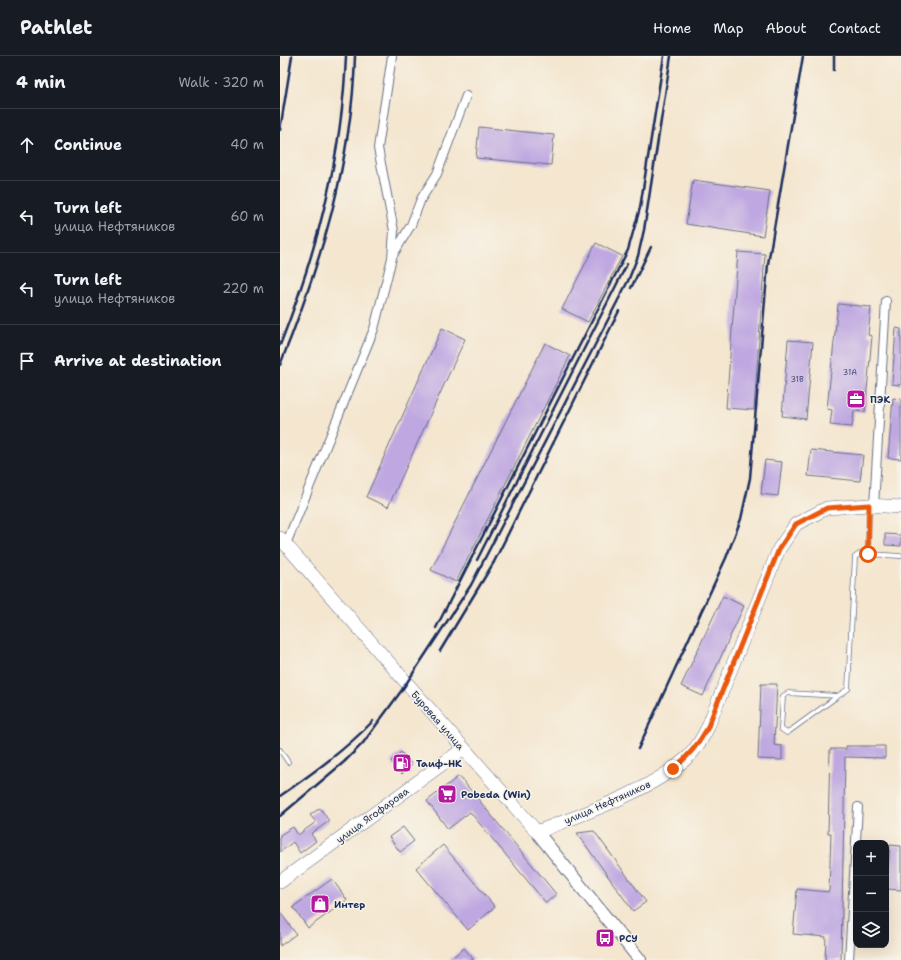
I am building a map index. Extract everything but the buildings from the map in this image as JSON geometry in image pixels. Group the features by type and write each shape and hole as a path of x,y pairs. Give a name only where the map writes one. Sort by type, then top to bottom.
{"main road":[{"name":"улица Нефтяников","path":"537,832 602,806 650,783 673,769 689,756 707,729 779,549 796,524 827,508 872,506 901,507"},
{"name":"Буровая улица","path":"283,541 537,832"},
{"name":"улица Ягофарова","path":"280,882 464,749"}],"street":[{"path":"283,541 374,329 392,258 394,231 378,148 392,56"},
{"path":"392,258 411,225 421,199 437,174 466,96"},
{"path":"872,506 886,301"},
{"path":"849,960 858,807"},
{"name":"Буровая улица","path":"537,832 640,960"}],"lane":[{"path":"868,554 872,506"},
{"path":"838,696 788,693 783,696 781,729 787,733 848,689 855,557 861,553 901,556"},
{"path":"280,750 288,762"}],"railway":[{"path":"280,130 292,56"},
{"path":"280,345 305,274 325,203 339,131 344,94 346,56"},
{"path":"280,365 295,328 321,252 331,214 348,136 353,96 355,56"},
{"path":"436,628 628,250 640,208 664,56"},
{"path":"280,816 344,762 363,743 402,690 471,585 628,281 638,256 644,230 671,56"},
{"path":"638,749 726,558 741,519 750,478 768,264 803,56"},
{"path":"834,56 834,70"},
{"path":"631,288 651,247"},
{"path":"477,560 627,264"},
{"path":"440,651 494,562 619,311"},
{"path":"280,796 317,770 373,721"}],"place":[{"name":"ПЭК","path":"856,399"},
{"name":"Таиф-НК","path":"402,763"},
{"name":"Pobeda (Win)","path":"447,794"},
{"name":"Интер","path":"320,904"},
{"name":"РСУ","path":"605,938"}],"route":[{"path":"673,769 689,756 707,729 762,596 779,549 796,524 827,508 869,505 868,554"}]}
